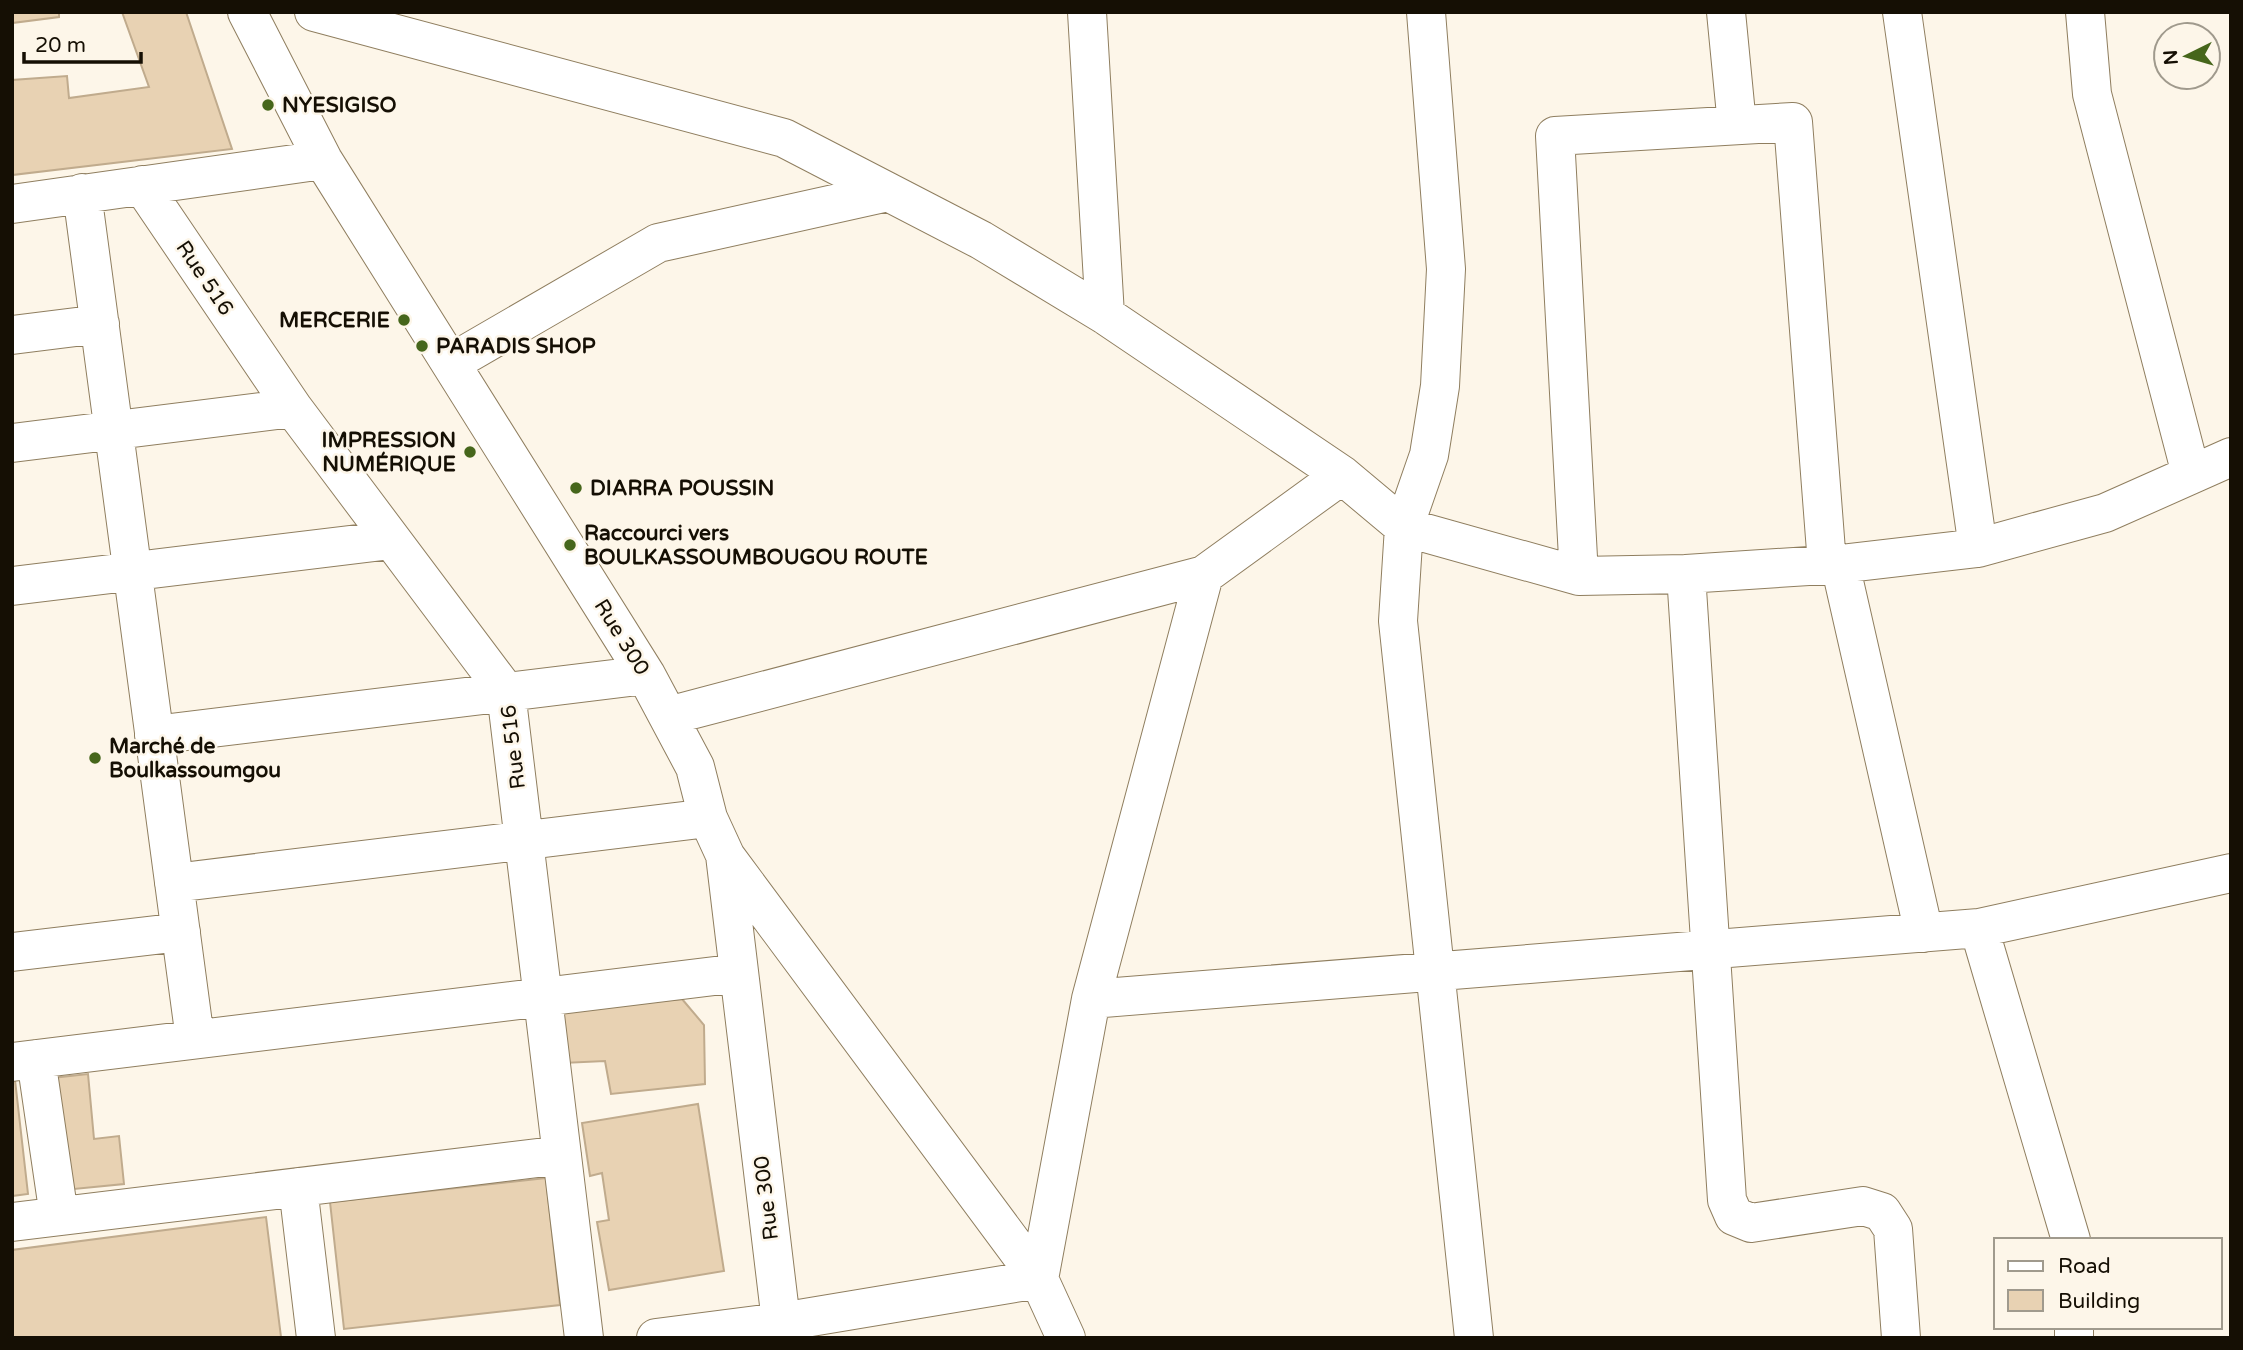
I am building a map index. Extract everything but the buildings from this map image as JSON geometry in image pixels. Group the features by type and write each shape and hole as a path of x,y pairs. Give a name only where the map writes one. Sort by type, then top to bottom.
{"street":[{"name":"Rue 300","path":"247,12 323,160 646,675 695,767 708,818 724,855 782,1330"},
{"path":"314,12 784,138 981,240 1105,315 1342,475 1404,527 1579,576 1686,575 1833,564 1978,548 2105,513 2219,469 2092,94 2085,12"},
{"path":"1087,12 1105,315"},
{"path":"1426,12 1446,270 1440,386 1429,455 1404,527 1398,621 1474,1338"},
{"path":"1727,12 1737,125"},
{"path":"1902,12 1978,548"},
{"path":"1579,576 1555,136 1793,122 1833,564 1924,933"},
{"path":"12,204 323,160"},
{"name":"Rue 516","path":"142,185 293,408 506,692 584,1338"},
{"path":"451,363 658,243 888,192"},
{"path":"82,194 195,1039"},
{"path":"12,335 100,324"},
{"path":"12,443 293,408"},
{"path":"668,716 1204,575 1342,475"},
{"path":"12,586 391,540"},
{"path":"1039,1279 1091,999 1204,575"},
{"path":"1686,575 1727,1200 1734,1216 1751,1223 1863,1206 1882,1212 1894,1229 1901,1338"},
{"path":"154,735 646,675"},
{"path":"174,883 708,818"},
{"path":"724,855 1039,1279 1066,1338"},
{"path":"1091,999 1979,928 2231,873"},
{"path":"1979,928 2070,1238"},
{"path":"12,951 181,932"},
{"path":"59,1216 24,1060 739,973"},
{"path":"12,1222 562,1155"},
{"path":"298,1187 316,1338"},
{"path":"656,1338 782,1330 1039,1279"}],"place":[{"name":"NYESIGISO","path":"268,105"},
{"name":"MERCERIE","path":"404,320"},
{"name":"PARADIS SHOP","path":"422,346"},
{"name":"IMPRESSION NUMÉRIQUE","path":"470,452"},
{"name":"DIARRA POUSSIN","path":"576,488"},
{"name":"Raccourci vers BOULKASSOUMBOUGOU ROUTE","path":"570,545"},
{"name":"Marché de Boulkassoumgou","path":"95,758"}]}
